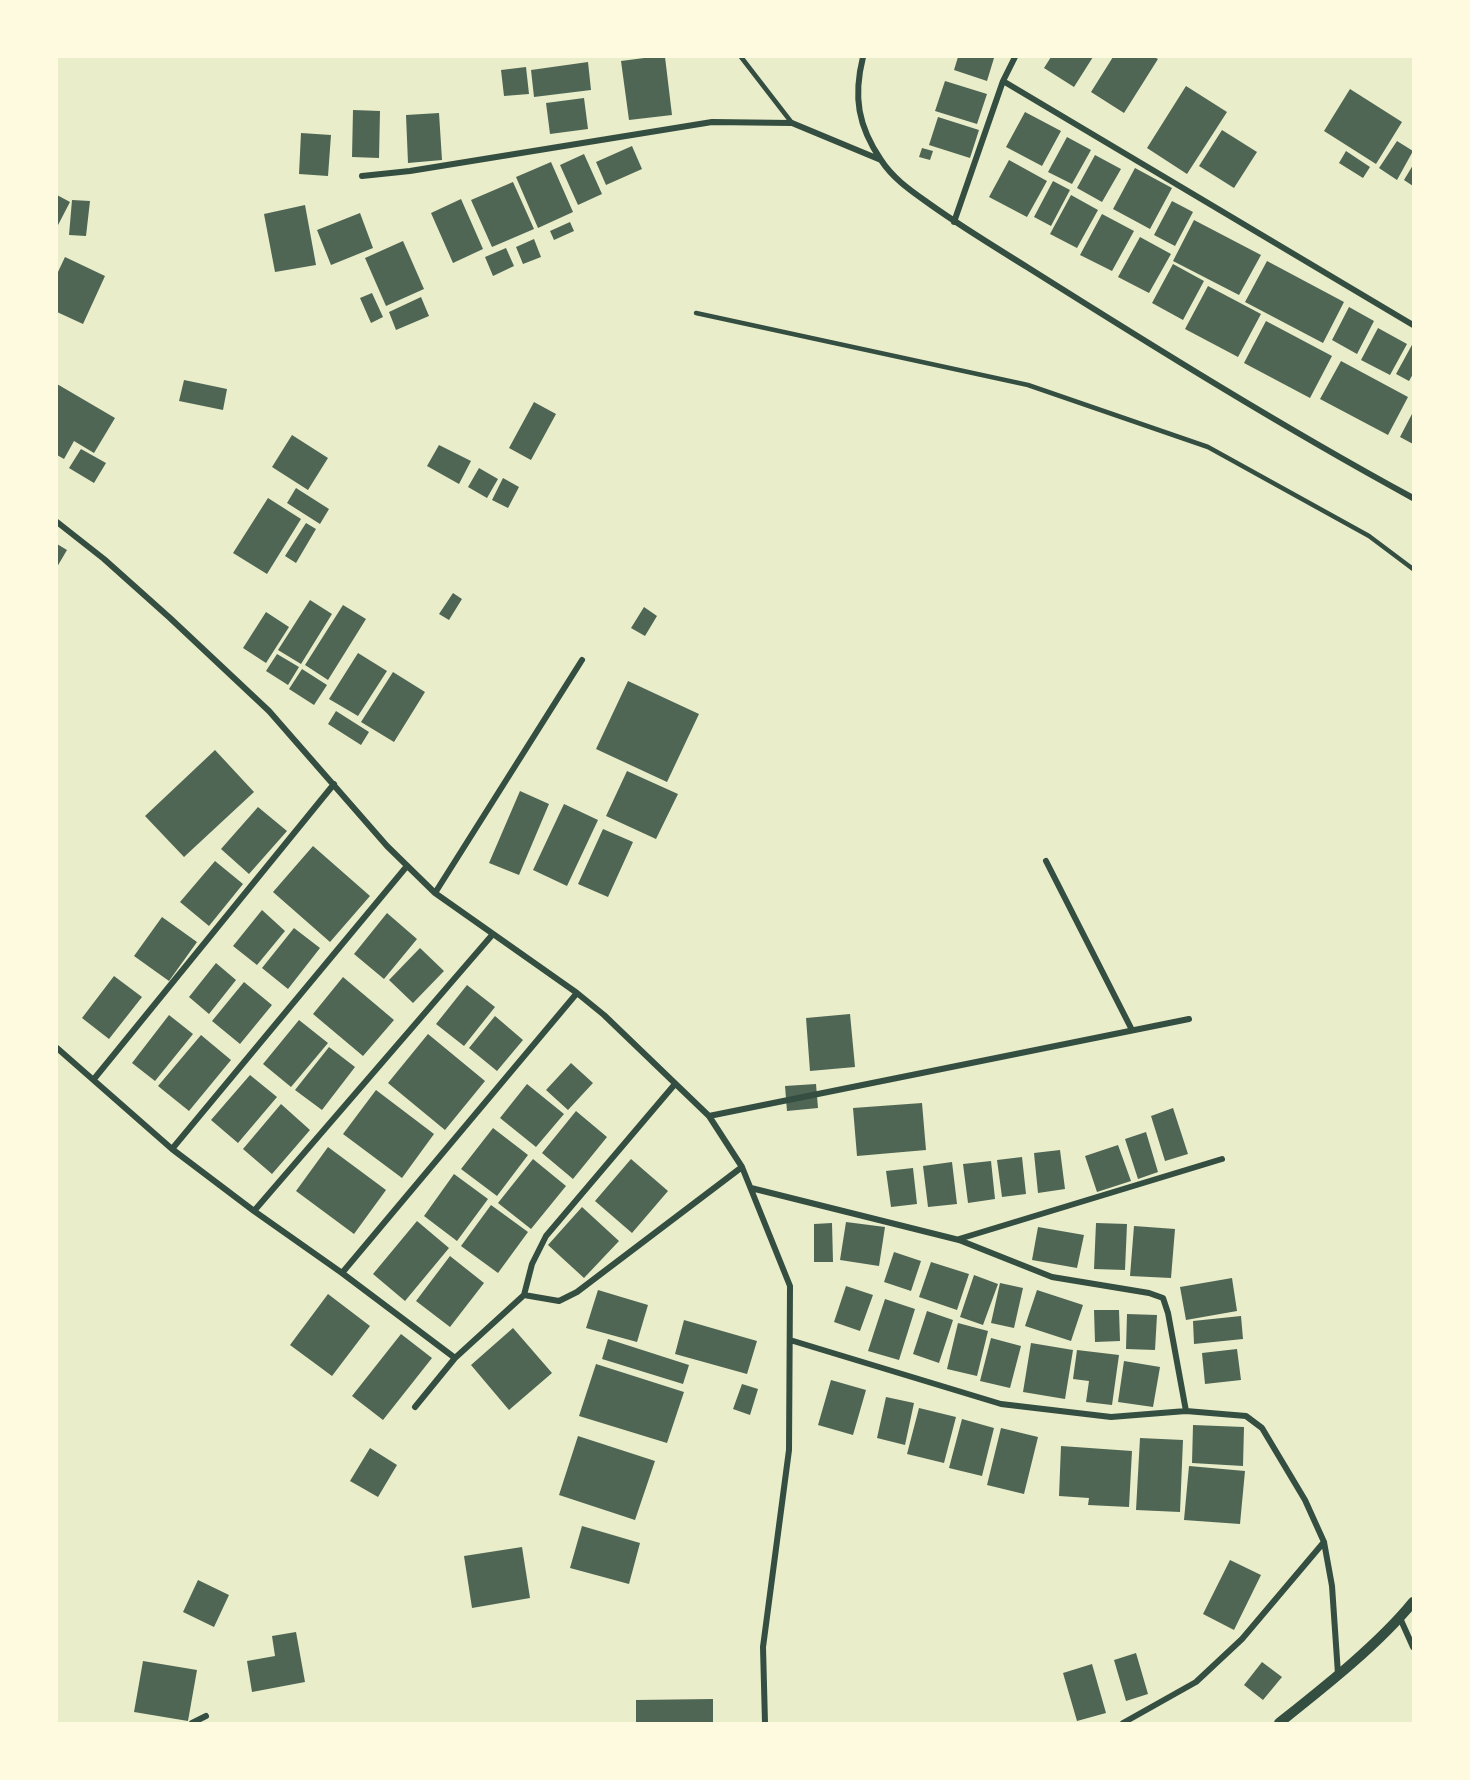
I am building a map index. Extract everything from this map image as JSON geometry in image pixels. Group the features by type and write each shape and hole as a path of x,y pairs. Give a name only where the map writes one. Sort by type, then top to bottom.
{"street":[{"path":"862,57 857,79 860,118 881,160 900,183 954,222 1136,336 1413,498"},
{"path":"954,222 1003,81 1015,57"},
{"path":"1003,81 1413,325"},
{"path":"362,176 410,171 712,122 792,123 881,160"},
{"path":"57,522 129,581 269,711 406,866 435,893 604,1014 710,1116 742,1167 790,1286 789,1450 763,1647 765,1723"},
{"path":"435,893 582,660"},
{"path":"93,1079 334,784"},
{"path":"1046,861 1132,1030"},
{"path":"172,1149 406,866"},
{"path":"254,1212 493,934"},
{"path":"342,1273 577,993"},
{"path":"710,1116 1189,1018"},
{"path":"57,1048 172,1149 254,1212 342,1273 455,1358"},
{"path":"415,1407 455,1358 524,1295 532,1264 546,1236 675,1084"},
{"path":"958,1240 1222,1159"},
{"path":"524,1295 559,1301 577,1292 742,1167"},
{"path":"751,1188 958,1240 1052,1277 1149,1293 1163,1298 1186,1411"},
{"path":"790,1340 1001,1404 1111,1417 1186,1411 1246,1416 1262,1428 1305,1500 1324,1542 1332,1586 1338,1674"},
{"path":"1123,1723 1196,1682 1242,1639 1324,1542"},
{"path":"1279,1723 1338,1674 1400,1618 1413,1602"},
{"path":"1400,1618 1413,1647"},
{"path":"192,1723 206,1716"}],"lane":[{"path":"741,57 792,123"},
{"path":"696,313 1028,385 1208,447 1369,536 1413,569"}],"building":[{"path":"665,57 672,115 629,120 621,61"},
{"path":"958,57 994,58 987,81 954,70"},
{"path":"1051,57 1093,57 1074,87 1044,68"},
{"path":"1113,57 1154,57 1158,59 1124,113 1091,92"},
{"path":"588,62 591,90 534,97 531,70"},
{"path":"526,67 529,94 504,96 501,70"},
{"path":"945,81 987,94 977,124 935,111"},
{"path":"1186,86 1227,112 1187,174 1147,148"},
{"path":"1350,89 1402,122 1376,164 1324,131"},
{"path":"584,98 588,129 550,134 546,103"},
{"path":"353,110 380,111 379,158 352,157"},
{"path":"1025,112 1061,131 1042,166 1006,147"},
{"path":"439,113 442,160 408,163 406,115"},
{"path":"938,117 979,130 970,158 929,145"},
{"path":"1222,130 1257,152 1234,188 1199,166"},
{"path":"301,133 331,135 328,176 299,174"},
{"path":"1067,137 1091,150 1072,184 1048,172"},
{"path":"1397,141 1413,151 1397,180 1379,168"},
{"path":"632,146 642,169 606,185 596,162"},
{"path":"922,148 933,151 930,160 919,157"},
{"path":"1346,151 1370,167 1363,178 1339,163"},
{"path":"584,154 602,194 578,205 560,165"},
{"path":"1095,155 1121,169 1102,202 1077,188"},
{"path":"1009,160 1047,181 1027,217 989,197"},
{"path":"551,162 573,212 538,228 516,177"},
{"path":"1413,165 1413,186 1404,180"},
{"path":"1135,168 1172,188 1150,229 1113,209"},
{"path":"1053,181 1070,190 1051,226 1034,217"},
{"path":"513,182 534,229 492,247 471,200"},
{"path":"57,195 70,202 57,227"},
{"path":"1071,195 1098,210 1077,248 1050,234"},
{"path":"461,199 483,249 453,263 431,213"},
{"path":"72,200 90,201 86,236 69,235"},
{"path":"1172,201 1193,212 1175,246 1154,235"},
{"path":"305,205 316,265 275,272 264,214"},
{"path":"360,213 373,248 331,265 317,230"},
{"path":"1102,214 1134,231 1112,271 1080,255"},
{"path":"1194,220 1261,255 1239,295 1173,261"},
{"path":"570,222 574,231 554,240 550,231"},
{"path":"1140,237 1171,254 1149,293 1118,277"},
{"path":"534,239 541,257 523,264 516,247"},
{"path":"403,241 424,289 386,306 365,258"},
{"path":"506,248 514,266 493,276 485,257"},
{"path":"65,257 105,276 83,324 57,312 57,274"},
{"path":"1267,261 1344,302 1323,343 1245,302"},
{"path":"1173,264 1204,281 1183,320 1152,303"},
{"path":"1208,286 1261,314 1238,357 1185,329"},
{"path":"372,293 383,317 371,323 360,298"},
{"path":"421,297 429,316 396,330 389,312"},
{"path":"1349,307 1374,321 1357,354 1332,340"},
{"path":"1266,321 1332,356 1310,398 1244,363"},
{"path":"1378,328 1407,344 1390,375 1361,360"},
{"path":"1413,343 1413,374 1409,381 1396,374"},
{"path":"1341,361 1408,397 1388,435 1320,399"},
{"path":"184,380 227,389 223,410 179,401"},
{"path":"57,384 115,418 94,453 74,441 64,459 57,455"},
{"path":"534,402 556,414 531,460 509,448"},
{"path":"1413,412 1413,444 1400,437"},
{"path":"292,435 328,458 308,490 272,467"},
{"path":"439,445 471,461 459,484 427,466"},
{"path":"81,449 106,463 94,483 69,468"},
{"path":"479,468 498,479 487,498 468,487"},
{"path":"503,478 519,487 508,508 492,500"},
{"path":"296,488 329,509 320,524 287,503"},
{"path":"268,498 301,519 267,574 233,553"},
{"path":"306,523 316,529 296,563 285,556"},
{"path":"57,544 67,550 57,567"},
{"path":"453,593 462,599 449,620 439,614"},
{"path":"310,600 332,614 301,664 278,650"},
{"path":"343,605 366,619 328,680 305,665"},
{"path":"644,607 657,616 645,636 631,628"},
{"path":"266,612 289,627 266,663 243,648"},
{"path":"358,653 387,671 358,716 329,699"},
{"path":"277,654 299,667 288,685 266,671"},
{"path":"302,669 327,685 314,705 289,689"},
{"path":"393,672 425,692 394,742 361,722"},
{"path":"628,681 699,714 667,782 596,749"},
{"path":"336,711 369,732 361,745 328,724"},
{"path":"215,750 254,792 184,857 145,816"},
{"path":"627,771 678,794 656,839 606,816"},
{"path":"520,791 549,804 519,875 489,863"},
{"path":"564,804 598,820 567,886 533,870"},
{"path":"258,807 287,831 249,874 221,849"},
{"path":"603,829 633,842 608,897 578,884"},
{"path":"313,846 370,896 330,942 273,892"},
{"path":"215,861 243,884 209,926 180,902"},
{"path":"262,910 285,931 257,965 233,946"},
{"path":"387,913 417,939 384,979 354,954"},
{"path":"162,917 197,942 169,981 134,956"},
{"path":"294,928 320,948 288,989 262,968"},
{"path":"420,948 444,971 413,1003 389,980"},
{"path":"216,963 236,980 209,1014 189,997"},
{"path":"114,976 142,997 109,1039 82,1018"},
{"path":"343,977 394,1020 363,1056 313,1014"},
{"path":"244,982 272,1005 240,1044 212,1021"},
{"path":"467,985 495,1007 464,1046 436,1024"},
{"path":"850,1014 855,1067 810,1071 806,1018"},
{"path":"169,1015 193,1034 155,1081 132,1063"},
{"path":"495,1016 523,1040 497,1071 469,1048"},
{"path":"299,1020 328,1043 291,1087 263,1064"},
{"path":"428,1034 485,1081 445,1130 388,1083"},
{"path":"201,1035 231,1060 189,1111 158,1086"},
{"path":"329,1047 355,1067 322,1110 295,1090"},
{"path":"571,1063 593,1083 568,1110 546,1090"},
{"path":"250,1075 277,1097 238,1143 211,1120"},
{"path":"527,1084 564,1114 536,1147 500,1118"},
{"path":"816,1084 818,1108 787,1111 785,1086"},
{"path":"376,1090 434,1134 402,1178 343,1134"},
{"path":"922,1103 926,1150 857,1156 853,1108"},
{"path":"281,1104 310,1130 272,1174 243,1149"},
{"path":"1173,1108 1188,1154 1165,1161 1151,1116"},
{"path":"576,1111 607,1137 573,1179 542,1153"},
{"path":"493,1128 528,1155 497,1196 461,1169"},
{"path":"1146,1132 1158,1172 1138,1179 1125,1139"},
{"path":"1118,1145 1131,1181 1097,1192 1085,1156"},
{"path":"328,1147 386,1190 354,1234 296,1191"},
{"path":"1060,1150 1065,1189 1038,1193 1034,1153"},
{"path":"1022,1157 1026,1194 1002,1197 997,1160"},
{"path":"533,1159 566,1186 531,1229 498,1203"},
{"path":"631,1159 668,1191 632,1233 595,1201"},
{"path":"991,1161 995,1199 968,1203 963,1164"},
{"path":"952,1162 957,1204 928,1207 923,1166"},
{"path":"913,1168 917,1204 891,1207 886,1171"},
{"path":"454,1174 488,1199 457,1241 424,1216"},
{"path":"491,1205 528,1232 498,1273 461,1246"},
{"path":"582,1207 619,1241 584,1278 548,1245"},
{"path":"417,1221 449,1248 405,1301 373,1274"},
{"path":"846,1222 885,1227 879,1266 840,1260"},
{"path":"832,1223 833,1262 814,1262 814,1224"},
{"path":"1096,1223 1127,1224 1125,1270 1094,1269"},
{"path":"1134,1226 1175,1229 1171,1278 1130,1276"},
{"path":"1038,1227 1084,1235 1077,1268 1032,1260"},
{"path":"894,1252 921,1261 911,1291 884,1282"},
{"path":"450,1256 484,1283 450,1327 416,1301"},
{"path":"931,1262 969,1274 957,1310 919,1297"},
{"path":"974,1275 998,1284 983,1325 960,1317"},
{"path":"1232,1278 1237,1311 1186,1320 1180,1287"},
{"path":"1000,1283 1023,1288 1014,1328 991,1323"},
{"path":"846,1286 873,1295 860,1331 834,1322"},
{"path":"598,1290 648,1305 637,1342 586,1328"},
{"path":"1037,1290 1083,1305 1071,1341 1025,1326"},
{"path":"328,1294 370,1326 332,1376 290,1345"},
{"path":"885,1299 915,1309 899,1360 868,1351"},
{"path":"1094,1310 1119,1310 1120,1341 1095,1342"},
{"path":"927,1311 953,1320 939,1363 913,1354"},
{"path":"1127,1314 1157,1315 1155,1350 1126,1349"},
{"path":"1241,1316 1243,1339 1194,1344 1193,1321"},
{"path":"684,1320 757,1341 747,1374 675,1354"},
{"path":"958,1323 988,1331 977,1376 947,1369"},
{"path":"513,1328 552,1373 509,1410 471,1365"},
{"path":"401,1334 432,1358 383,1420 352,1396"},
{"path":"991,1338 1021,1346 1010,1388 980,1381"},
{"path":"608,1339 689,1365 683,1384 602,1359"},
{"path":"1031,1343 1073,1350 1065,1399 1023,1392"},
{"path":"1237,1349 1241,1380 1205,1384 1202,1353"},
{"path":"1077,1350 1119,1355 1112,1405 1086,1402 1089,1381 1073,1379"},
{"path":"1124,1361 1160,1367 1153,1407 1118,1402"},
{"path":"596,1364 684,1392 667,1443 579,1416"},
{"path":"831,1380 866,1390 853,1435 818,1425"},
{"path":"742,1384 758,1389 750,1415 733,1409"},
{"path":"886,1397 914,1403 905,1445 877,1438"},
{"path":"919,1408 956,1417 944,1463 907,1454"},
{"path":"962,1419 994,1428 982,1476 949,1468"},
{"path":"1193,1425 1244,1427 1243,1466 1192,1463"},
{"path":"1001,1428 1038,1437 1024,1494 987,1485"},
{"path":"578,1436 655,1461 635,1520 559,1495"},
{"path":"1140,1438 1183,1440 1180,1512 1136,1510"},
{"path":"1061,1446 1132,1451 1129,1507 1088,1505 1089,1498 1059,1496"},
{"path":"370,1448 397,1465 378,1497 350,1481"},
{"path":"1189,1466 1245,1471 1240,1524 1184,1520"},
{"path":"582,1526 640,1543 629,1584 570,1568"},
{"path":"522,1547 530,1598 472,1608 464,1556"},
{"path":"1230,1560 1261,1575 1234,1630 1203,1614"},
{"path":"198,1580 229,1595 214,1627 183,1612"},
{"path":"296,1632 305,1682 252,1692 247,1661 275,1656 272,1636"},
{"path":"1136,1653 1148,1694 1126,1701 1114,1660"},
{"path":"143,1661 197,1670 188,1721 134,1712"},
{"path":"1262,1662 1282,1677 1263,1700 1244,1685"},
{"path":"1092,1664 1106,1713 1077,1721 1063,1673"},
{"path":"713,1699 713,1723 636,1723 636,1700"}]}
